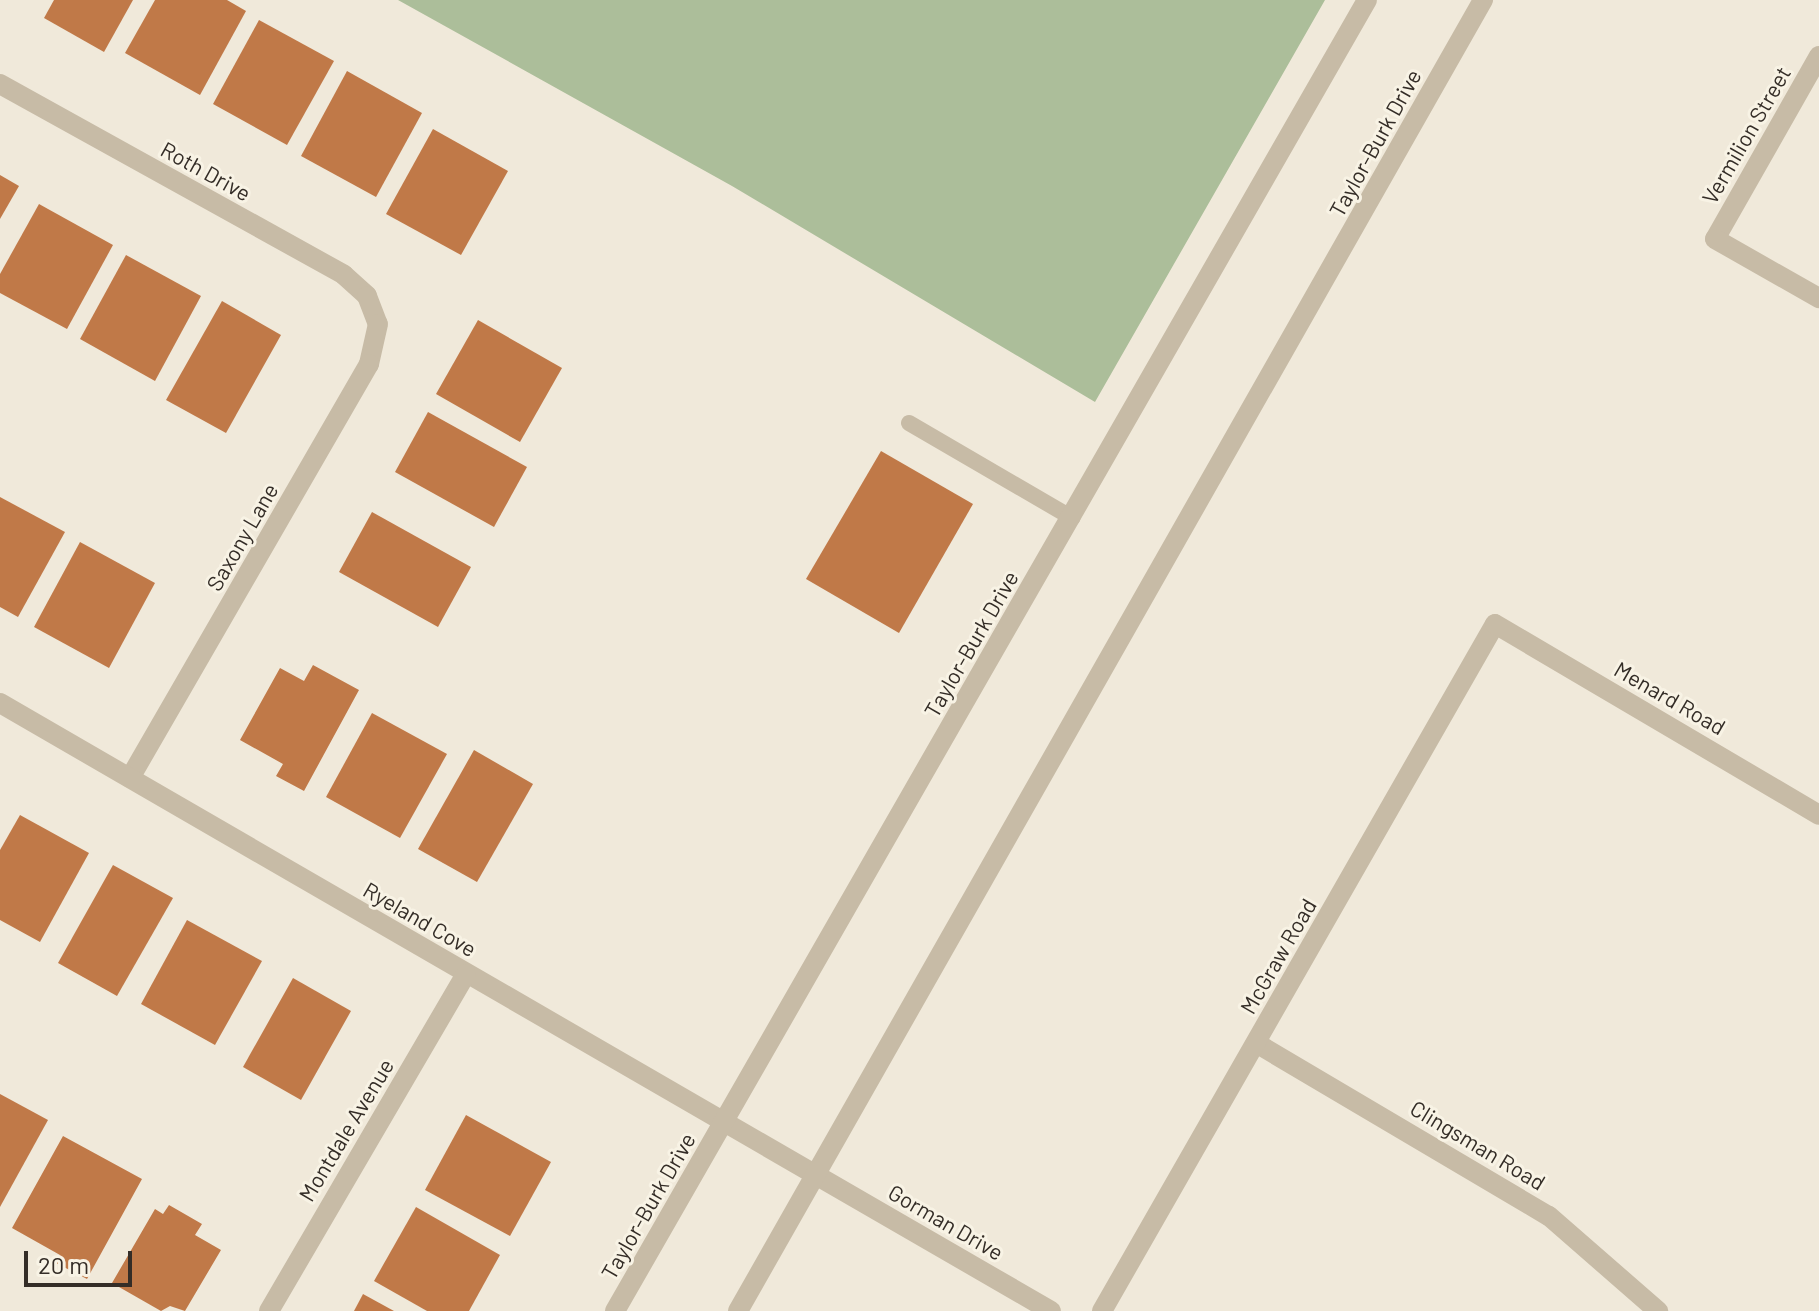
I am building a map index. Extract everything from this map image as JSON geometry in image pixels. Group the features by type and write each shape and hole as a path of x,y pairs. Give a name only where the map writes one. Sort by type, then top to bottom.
{"street":[{"name":"Taylor-Burk Drive","path":"615,1311 1367,0"},
{"name":"Taylor-Burk Drive","path":"738,1311 1483,0"},
{"name":"Vermilion Street","path":"1819,56 1715,239 1819,298"},
{"name":"Roth Drive","path":"0,84 344,275 367,296 376,315"},
{"name":"Saxony Lane","path":"130,778 369,364 376,345 376,315"},
{"name":"Menard Road","path":"1495,624 1819,815"},
{"name":"McGraw Road","path":"1102,1311 1495,624"},
{"name":"Ryeland Cove","path":"0,703 816,1175"},
{"name":"Montdale Avenue","path":"269,1311 466,974"},
{"name":"Clingsman Road","path":"1256,1043 1549,1216 1658,1311"},
{"name":"Gorman Drive","path":"816,1175 1051,1311"}],"lane":[{"path":"909,423 1072,518"}],"green space":[{"path":"398,0 1325,0 1095,402 732,186"}],"building":[{"path":"54,0 133,0 104,52 44,18"},
{"path":"155,0 227,0 246,11 200,95 125,53"},
{"path":"259,20 334,61 287,145 213,104"},
{"path":"347,71 422,113 376,197 301,156"},
{"path":"433,129 508,171 461,255 386,214"},
{"path":"0,175 19,186 0,219"},
{"path":"39,204 113,245 67,329 0,293 0,274"},
{"path":"126,255 201,296 155,381 80,339"},
{"path":"222,301 281,335 226,433 166,400"},
{"path":"478,320 562,368 520,442 436,394"},
{"path":"428,412 527,467 494,527 395,472"},
{"path":"881,451 973,504 899,633 806,579"},
{"path":"0,497 65,532 18,617 0,607"},
{"path":"372,512 471,567 438,627 339,572"},
{"path":"80,542 155,583 109,668 34,627"},
{"path":"313,665 359,690 304,791 276,776 283,764 240,740 280,668 304,681"},
{"path":"372,713 447,754 400,838 326,797"},
{"path":"474,750 533,784 477,882 418,849"},
{"path":"20,815 89,853 40,942 0,920 0,850"},
{"path":"113,865 173,898 117,996 58,963"},
{"path":"187,920 262,961 215,1045 141,1004"},
{"path":"293,978 351,1011 301,1100 243,1067"},
{"path":"0,1094 48,1120 0,1207"},
{"path":"466,1115 551,1162 510,1236 425,1190"},
{"path":"63,1136 142,1179 87,1279 56,1263 60,1255 12,1228"},
{"path":"169,1205 202,1224 195,1235 221,1250 185,1311 170,1306 161,1311 112,1283 155,1209 163,1214"},
{"path":"416,1207 500,1255 469,1311 427,1311 374,1281"},
{"path":"363,1294 394,1311 354,1311"}]}
